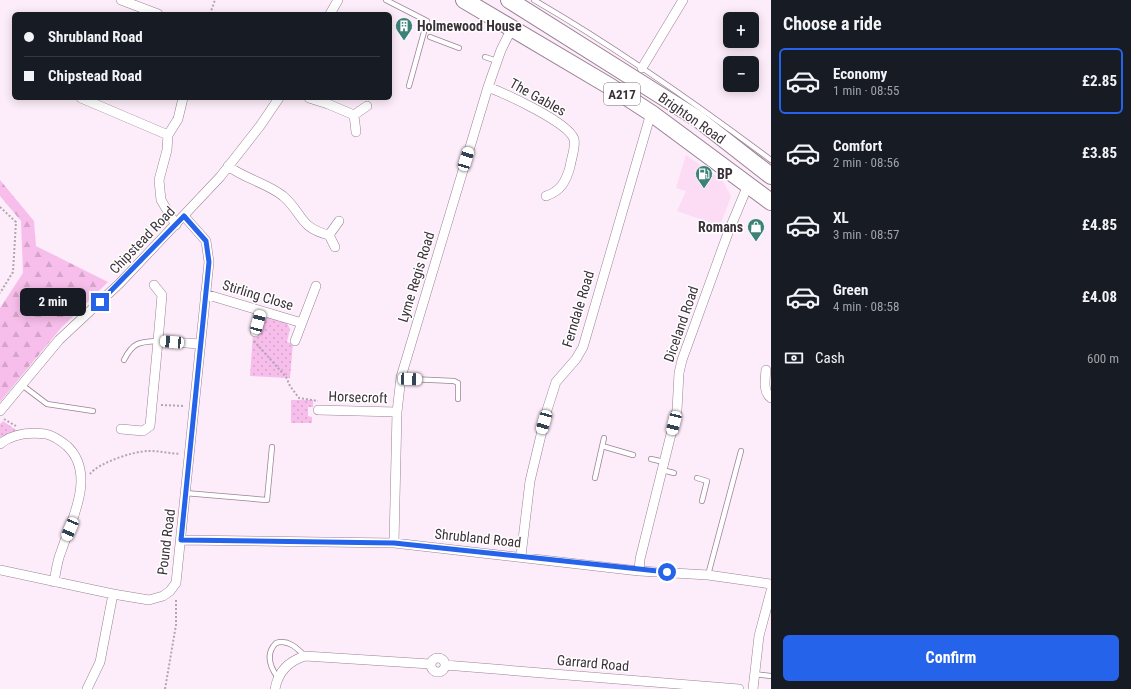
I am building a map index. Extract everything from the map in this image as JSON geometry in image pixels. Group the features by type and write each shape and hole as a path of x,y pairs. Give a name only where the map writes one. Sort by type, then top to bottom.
{"highway":[{"name":"Brighton Road","path":"464,0 569,60 651,113 771,202"},
{"name":"Brighton Road","path":"509,0 698,119 764,163 771,176"},
{"path":"764,163 771,182"}],"street":[{"path":"121,0 153,12"},
{"path":"331,12 338,0"},
{"path":"642,68 683,0"},
{"name":"Lyme Regis Road","path":"394,543 397,412 401,377 488,87 497,61 512,28"},
{"name":"The Gables","path":"488,87 522,103 559,124 570,133 574,141 567,176 563,185 555,193 546,196"},
{"path":"86,100 168,135"},
{"path":"176,225 164,206 159,190 159,180 167,150 168,135 178,119 183,100"},
{"name":"Chipstead Road","path":"0,410 59,340 120,283 176,225 228,166 260,126 278,100"},
{"path":"315,100 354,115"},
{"path":"354,115 368,106"},
{"name":"Ferndale Road","path":"521,556 530,480 547,410 556,382 576,359 583,347 651,113"},
{"path":"354,115 356,132"},
{"path":"228,166 238,173 272,188 291,203 307,226 316,232 329,235"},
{"name":"Diceland Road","path":"639,571 640,559 677,410 679,372 682,360 728,233 748,185"},
{"name":"Pound Road","path":"0,570 113,594 149,600 163,596 176,583 209,262 206,241 184,216"},
{"path":"329,235 339,221"},
{"path":"329,235 334,247"},
{"path":"122,428 143,431 147,430 150,426 162,295 154,285"},
{"path":"295,341 316,286"},
{"name":"Stirling Close","path":"205,294 302,323"},
{"path":"255,332 261,311"},
{"path":"158,341 200,344"},
{"path":"766,370 766,392 771,398"},
{"name":"Horsecroft","path":"318,410 397,412"},
{"path":"0,444 4,440 25,433 49,435 72,451 79,463 81,478 72,521 58,558 54,582"},
{"name":"Shrubland Road","path":"181,540 394,543 521,556 639,571 708,575 771,584"},
{"path":"753,689 759,636 771,591"},
{"path":"87,689 102,652 113,594"},
{"path":"275,689 278,678 288,664 305,656"},
{"name":"Garrard Road","path":"305,656 430,664 436,658 441,658 445,665 739,689"}],"lane":[{"path":"386,0 427,21 409,86"},
{"path":"534,0 690,100 764,163"},
{"path":"430,37 459,48"},
{"path":"485,57 497,61"},
{"path":"124,360 129,350 139,342 158,341"},
{"path":"401,377 410,379 454,381 458,383 458,399"},
{"path":"22,384 47,404 93,411"},
{"path":"595,478 604,438"},
{"path":"602,446 633,455"},
{"path":"186,494 267,500 272,447"},
{"path":"708,575 741,451"},
{"path":"651,459 674,473"},
{"path":"697,478 707,481 702,502"},
{"path":"278,678 272,670 269,655 271,648 276,643 287,643 296,647 305,656"},
{"path":"754,674 771,676"}],"path":[{"path":"211,12 215,0"},
{"path":"0,207 16,222 13,272 0,293"},
{"path":"255,332 254,341 286,377 290,386 299,398 318,399 318,410"},
{"path":"152,404 194,406"},
{"path":"0,416 25,433"},
{"path":"81,478 88,478 99,466 135,453 147,451 189,454"},
{"path":"165,689 176,625 176,583"}],"shaded area":[{"name":"BP","path":"686,155 722,180 731,196 720,226 677,211 686,191 676,188"}],"green space":[{"path":"0,180 34,221 36,246 108,282 61,328 0,402 0,308 23,273 21,221 0,196"},
{"path":"268,317 287,323 290,329 287,342 293,344 290,378 250,376 253,333 260,334 264,319"},
{"path":"291,400 313,400 313,407 308,407 308,416 312,417 312,423 291,423"},
{"path":"3,421 16,430 0,437 0,424"}],"place":[{"name":"Holmewood House","path":"404,41"},
{"name":"BP","path":"704,189"},
{"name":"Romans","path":"756,242"}],"route":[{"path":"100,302 184,216 206,241 209,262 181,540 394,543 521,556 558,562 639,571 667,572"}]}
